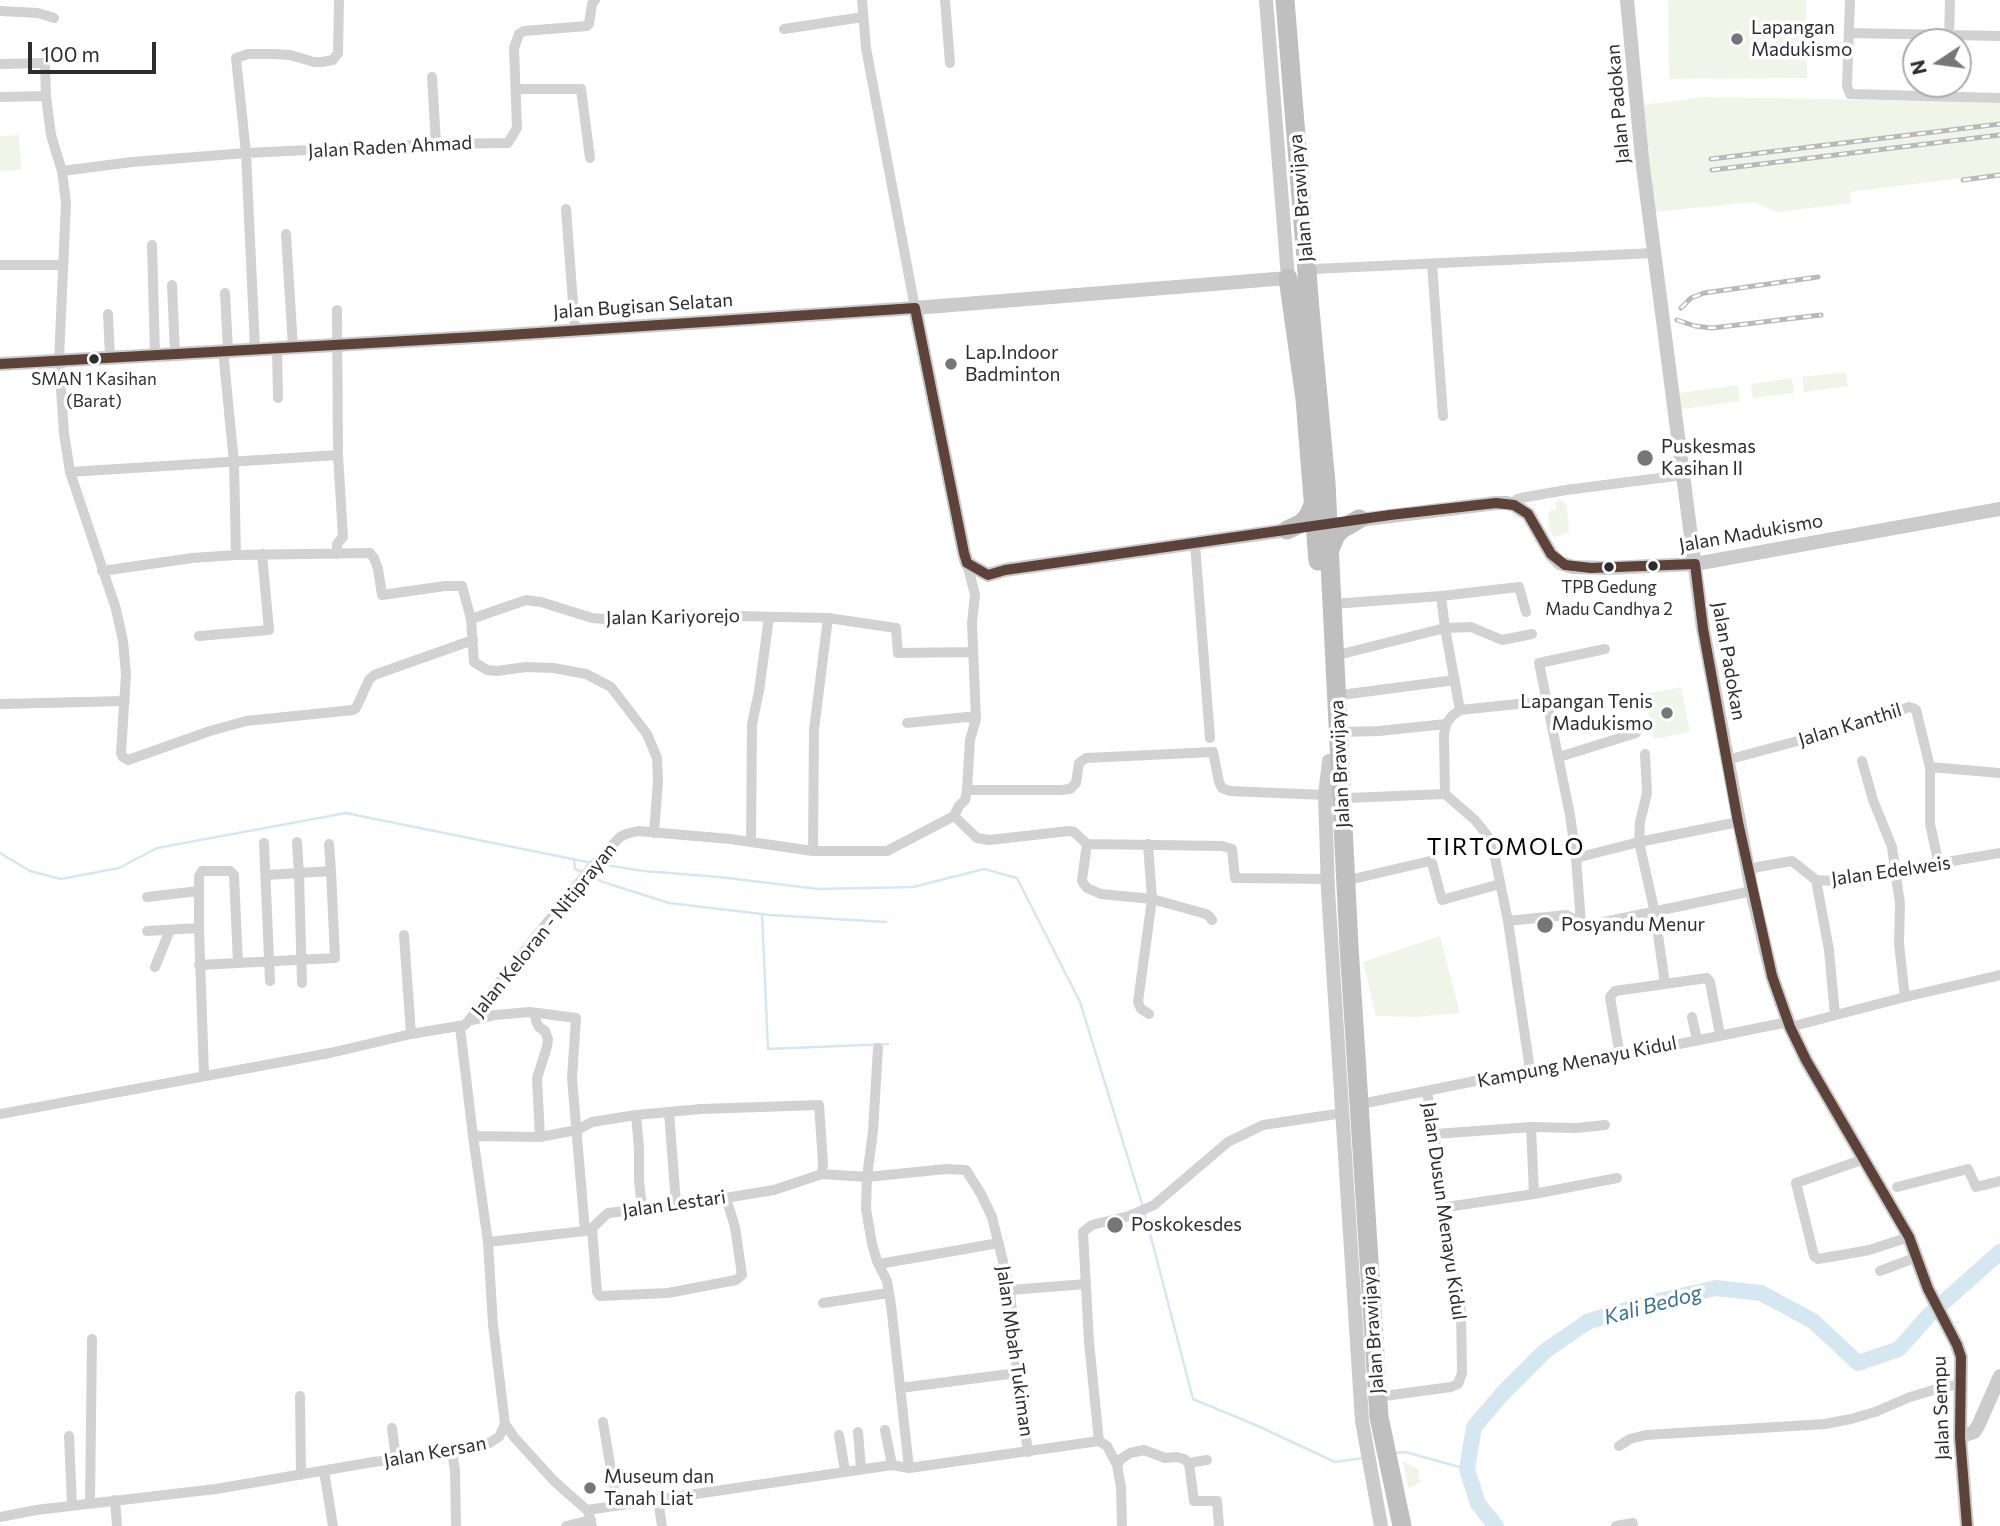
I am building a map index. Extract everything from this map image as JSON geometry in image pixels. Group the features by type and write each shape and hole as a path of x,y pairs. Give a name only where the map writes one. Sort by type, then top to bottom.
{"highway":[{"name":"Jalan Brawijaya","path":"1273,0 1305,399 1320,500"},
{"name":"Jalan Brawijaya","path":"1285,0 1310,309 1324,549 1329,761 1368,1420 1402,1526"},
{"path":"1288,278 1305,399"},
{"path":"1287,530 1302,523 1320,500 1341,513 1359,519"},
{"path":"1287,530 1300,533 1324,549 1342,528 1359,519"},
{"name":"Jalan Brawijaya","path":"1324,549 1333,604 1336,645 1349,946 1381,1396 1390,1454 1390,1526"},
{"path":"1336,645 1366,1103 1364,1130"},
{"path":"1388,1489 1409,1526"}],"street":[{"path":"254,348 246,153 236,58 250,53 289,55 322,62 333,60 338,53 340,0"},
{"name":"Jalan Raden Ahmad","path":"62,171 132,162 246,153 508,143 517,130 514,48 519,34 524,31 587,26 595,0"},
{"path":"862,0 866,48 915,309 975,595 972,652 976,719 970,740 965,800 954,816 977,838 989,840 1069,831 1074,832 1087,844 1217,846 1232,849 1236,878 1329,879"},
{"path":"944,0 950,63"},
{"path":"1266,0 1288,278"},
{"path":"1293,0 1314,269 1310,309"},
{"name":"Jalan Padokan","path":"1628,0 1642,159 1703,629 1747,871 1772,976 1789,1024 1806,1060 1864,1159 1889,1190 1928,1289"},
{"path":"1850,0 1847,86 1850,93 1902,95"},
{"path":"1949,28 1950,0"},
{"path":"0,10 38,13 54,18"},
{"path":"784,29 863,17"},
{"path":"1849,33 1902,36"},
{"path":"1972,37 2000,36"},
{"path":"0,64 45,63 51,135 62,171 65,203 59,360 64,433 70,472 116,609 123,641 123,757 128,760 234,723 353,710 374,675 474,640"},
{"path":"432,77 436,144"},
{"path":"516,89 581,89 590,158"},
{"path":"0,97 46,96"},
{"path":"1972,97 2000,98"},
{"path":"566,209 575,330"},
{"path":"286,234 293,346"},
{"path":"152,245 155,354"},
{"path":"1314,269 1654,253"},
{"path":"1432,264 1443,416"},
{"path":"0,265 62,265"},
{"name":"Jalan Bugisan Selatan","path":"0,364 915,309 1288,278"},
{"path":"172,285 175,354"},
{"path":"225,293 225,350 234,463 236,555"},
{"path":"337,310 338,455 343,537 337,544 337,554"},
{"path":"108,314 110,357"},
{"path":"277,347 278,398"},
{"path":"70,472 338,455"},
{"path":"975,595 988,575 1005,570 1359,519 1496,503 1514,505 1517,499 1566,490 1683,475"},
{"name":"Jalan Madukismo","path":"1514,505 1528,514 1551,554 1565,565 1599,568 1695,564 2000,509"},
{"path":"1195,544 1210,738"},
{"path":"102,571 192,558 236,555 370,553 378,569 382,595 462,586 471,619 474,662 487,670 553,668 586,674 611,687 647,734 657,758 659,781 654,833"},
{"path":"199,636 269,630 262,554"},
{"path":"967,563 988,575"},
{"path":"1333,604 1519,587 1526,612"},
{"path":"1441,596 1444,628 1460,710"},
{"name":"Jalan Kariyorejo","path":"471,619 526,600 592,618 617,620 690,615 828,618 896,628 898,653 972,652"},
{"path":"751,842 752,724 769,617"},
{"path":"813,851 814,730 828,618"},
{"path":"1336,645 1444,628 1471,627 1502,640 1532,634"},
{"path":"1581,923 1570,815 1539,663 1605,649"},
{"path":"1341,695 1455,680"},
{"path":"0,704 125,701"},
{"path":"1445,794 1444,735 1446,724 1460,710 1546,701"},
{"name":"Jalan Kanthil","path":"1727,760 1816,737 1909,707 1916,710 1930,767 1930,824 1939,865"},
{"path":"907,723 967,717 976,719"},
{"path":"1343,732 1446,724"},
{"path":"1559,757 1636,733"},
{"path":"967,790 1070,789 1076,783 1079,764 1086,758 1213,752 1219,782 1222,788 1230,791 1325,794"},
{"path":"1645,754 1647,793 1640,822 1639,842 1655,913 1665,984"},
{"path":"1329,761 1325,794 1329,879 1362,1422 1388,1489 1381,1526"},
{"path":"1861,761 1872,800 1892,847 1900,904 1899,944 1905,996"},
{"path":"1930,767 2000,773"},
{"path":"1347,798 1445,794 1475,820 1487,835 1495,858 1508,921 1531,1070"},
{"name":"Jalan Keloran - Nitiprayan","path":"0,1114 330,1053 464,1025 589,870 626,834 638,831 813,851 887,851 954,816"},
{"path":"1576,858 1738,822"},
{"path":"297,842 302,983"},
{"path":"264,843 270,981"},
{"path":"199,965 334,959 336,956 329,844"},
{"path":"1087,844 1082,880 1087,888 1101,894 1152,899 1206,914 1212,920"},
{"path":"1148,844 1152,899 1138,1002 1141,1009 1149,1014"},
{"name":"Jalan Edelweis","path":"1747,871 1792,861 1816,880 1835,881 2000,853"},
{"path":"1353,879 1430,861 1442,900 1500,884"},
{"path":"204,1075 199,965 199,873 202,871 230,871 234,875 238,963"},
{"path":"267,874 331,871"},
{"path":"1816,880 1829,950 1835,1015"},
{"path":"147,897 199,891"},
{"path":"1508,921 1566,915 1581,923 1595,924 1752,891"},
{"path":"147,931 199,928"},
{"path":"155,967 170,930"},
{"path":"404,935 411,1034"},
{"name":"Kampung Menayu Kidul","path":"1366,1103 1835,1015 2000,975"},
{"path":"1619,1056 1610,997 1612,993 1707,978 1720,1035"},
{"path":"535,1013 536,1021 548,1039 537,1078 540,1138"},
{"path":"464,1025 473,1019 495,1014 535,1013 576,1018 572,1079 597,1292 600,1296 668,1293 736,1280 742,1275 735,1227 726,1198"},
{"path":"1692,1017 1697,1040"},
{"name":"Jalan Kersan","path":"0,1517 72,1505 216,1489 396,1459 453,1453 484,1446 499,1437 505,1424 492,1310 488,1242 473,1136 464,1025"},
{"path":"878,1048 866,1209 868,1227 887,1281 909,1468"},
{"name":"Jalan Dusun Menayu Kidul","path":"1381,1396 1451,1387 1458,1384 1462,1373 1461,1311 1437,1193 1435,1134 1427,1092"},
{"path":"473,1136 540,1138 578,1130 592,1122 636,1115 701,1109 818,1105 822,1174 867,1177"},
{"path":"669,1112 676,1204"},
{"path":"1099,1441 1089,1342 1083,1232 1092,1225 1129,1216 1154,1205 1228,1142 1263,1125 1343,1113"},
{"path":"636,1115 642,1209"},
{"path":"1435,1134 1605,1125"},
{"path":"1531,1127 1534,1194"},
{"path":"1864,1159 1796,1183 1814,1256 1818,1259 1853,1253 1909,1237"},
{"name":"Jalan Mbah Tukiman","path":"867,1177 954,1169 969,1172 992,1217 1010,1290 1017,1373 1028,1452"},
{"path":"1889,1190 1968,1169 1976,1186 2000,1181"},
{"name":"Jalan Lestari","path":"488,1242 589,1229 608,1213 774,1190 822,1174"},
{"path":"1440,1208 1617,1178"},
{"path":"879,1264 999,1243"},
{"path":"1880,1271 1917,1257"},
{"path":"1010,1290 1086,1284"},
{"name":"Jalan Sempu","path":"1928,1289 1952,1332 1961,1357 1960,1437 1967,1526"},
{"path":"823,1303 888,1293"},
{"path":"90,1503 92,1339"},
{"path":"900,1388 1017,1373"},
{"path":"1960,1437 1974,1432 1978,1426 2000,1376"},
{"path":"1619,1446 1630,1439 1646,1435 1825,1424 1875,1412 1910,1397 1960,1384"},
{"path":"300,1396 301,1475"},
{"path":"603,1422 617,1506"},
{"path":"505,1424 590,1519"},
{"path":"391,1428 396,1459"},
{"path":"886,1430 892,1465"},
{"path":"858,1432 861,1466"},
{"path":"839,1435 844,1468"},
{"path":"69,1436 72,1505"},
{"path":"499,1437 514,1437"},
{"path":"566,1526 590,1519 617,1506 844,1468 892,1465 909,1468 1099,1441 1107,1446 1117,1465 1121,1488 1122,1526"},
{"path":"1117,1465 1130,1452 1144,1450 1165,1458 1181,1457 1189,1463 1194,1501 1217,1501 1219,1526"},
{"path":"453,1453 456,1526"},
{"path":"1189,1463 1207,1460"},
{"path":"324,1471 333,1526"},
{"path":"658,1499 662,1526"},
{"path":"115,1500 117,1526"},
{"path":"1616,1526 1633,1523"}],"shaded area":[{"name":"Lapangan Madukismo","path":"1668,0 1806,0 1807,78 1669,79"},
{"path":"1704,97 2000,102 2000,173 1850,192 1851,203 1777,212 1753,202 1655,212 1643,105"},
{"path":"19,135 21,170 0,171 0,136"},
{"path":"1846,372 1848,386 1804,392 1802,377"},
{"path":"1792,378 1794,393 1753,398 1751,384"},
{"path":"1738,385 1740,401 1684,409 1681,407 1679,393"},
{"path":"1559,499 1567,508 1569,531 1553,537 1548,514 1551,510 1556,511 1555,503"},
{"name":"Lapangan Tenis Madukismo","path":"1681,687 1690,732 1654,739 1644,694"},
{"path":"1440,936 1460,1013 1415,1017 1376,1016 1363,962"},
{"path":"1403,1461 1419,1470 1418,1477 1422,1482 1408,1488"}],"waterway":[{"path":"0,853 30,871 61,879 119,868 157,848 346,813 592,863"},
{"path":"574,860 575,869 583,872"},
{"path":"599,864 819,889 913,887 984,869 1017,878 1080,1002 1143,1207"},
{"path":"591,876 669,903 770,915 886,922"},
{"path":"762,914 768,1049 888,1044"},
{"path":"1145,1214 1193,1399 1335,1462 1363,1458"},
{"name":"Kali Bedog","path":"1496,1526 1478,1504 1467,1469 1474,1427 1545,1351 1589,1321 1716,1288 1761,1293 1813,1321 1858,1363 1899,1349 1928,1316 2000,1252"},
{"path":"1395,1453 1405,1452 1467,1469"}],"railway":[{"path":"1711,159 2000,124"},
{"path":"1712,170 2000,135"},
{"path":"1963,180 2000,175"},
{"path":"1681,308 1691,298 1704,293 1818,277"},
{"path":"1677,320 1712,328 1821,315"}],"transit line":[{"path":"0,364 493,336 915,308 964,553 967,563 988,575 1005,570 1390,515 1496,503 1514,505 1528,514 1551,554 1565,565 1591,568 1695,564 1703,629 1738,822 1772,976 1790,1027 1806,1060 1909,1237 1928,1289 1961,1357 1960,1437 1967,1526"}],"place":[{"name":"Lapangan Madukismo","path":"1737,39"},
{"name":"SMAN 1 Kasihan (Barat)","path":"94,359"},
{"name":"Lap.Indoor Badminton","path":"951,364"},
{"name":"Puskesmas Kasihan II","path":"1645,458"},
{"name":"TPB Gedung Madu Candhya 2","path":"1609,567"},
{"name":"Lapangan Tenis Madukismo","path":"1667,713"},
{"name":"Posyandu Menur","path":"1545,925"},
{"name":"Poskokesdes","path":"1115,1225"},
{"name":"Museum dan Tanah Liat","path":"590,1488"}],"district":[{"name":"TIRTOMOLO","path":"1506,847"}]}
